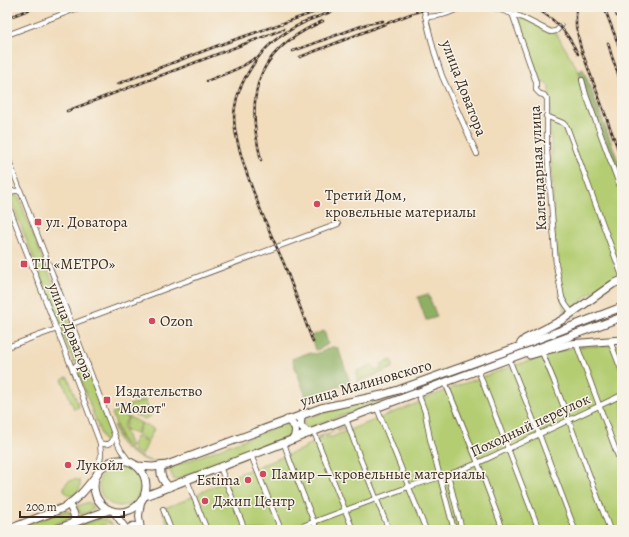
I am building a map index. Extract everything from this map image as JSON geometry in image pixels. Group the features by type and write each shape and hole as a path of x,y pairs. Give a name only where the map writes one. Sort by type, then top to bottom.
{"highway":[{"path":"515,348 525,339 553,325 613,284 622,280"},
{"name":"улица Малиновского","path":"138,466 160,466 302,414 329,406 382,395 398,390 515,348 622,307"},
{"name":"улица Малиновского","path":"143,499 169,486 311,432 622,317"},
{"path":"518,355 529,355 576,343 622,340"},
{"path":"302,414 300,425 303,429 311,432"},
{"path":"287,420 296,428 294,439"},
{"path":"7,530 63,508 80,495 104,466 112,461 129,461 138,466 146,480 143,499 136,507 129,511 119,512 103,506 97,499 94,488 97,475"},
{"path":"160,466 161,477 169,486"},
{"path":"69,504 75,518 73,523"},
{"path":"54,530 111,510"}],"main road":[{"path":"141,529 139,516 143,499"},
{"path":"111,510 128,530 133,526 138,526 141,529"}],"street":[{"path":"7,35 81,7"},
{"name":"улица Доватора","path":"423,7 442,76 476,154"},
{"path":"426,17 436,17 462,7"},
{"path":"492,7 512,13 551,32 556,31 561,26"},
{"path":"619,7 622,14"},
{"name":"Календарная улица","path":"512,13 536,82 536,90 547,99 547,150 556,264 562,298 572,313"},
{"path":"582,80 586,95 622,192"},
{"path":"546,116 563,123 567,127 622,276"},
{"name":"улица Доватора","path":"7,156 114,435 121,450 129,461"},
{"path":"7,175 12,169"},
{"path":"7,197 10,193 15,191 20,192"},
{"name":"улица Доватора","path":"7,202 100,443 101,455 97,475"},
{"name":"улица Доватора","path":"72,324 338,224"},
{"path":"7,347 57,329"},
{"path":"610,341 622,372"},
{"path":"576,343 622,467"},
{"path":"542,352 610,530"},
{"path":"509,359 575,530"},
{"path":"73,371 75,366 80,363 84,363 88,366"},
{"path":"478,370 539,530"},
{"path":"445,382 503,530"},
{"path":"418,393 425,412 430,439 454,530"},
{"name":"Походный переулок","path":"462,530 448,475 478,463 622,395"},
{"path":"377,408 426,530"},
{"path":"346,419 389,530"},
{"path":"311,432 353,530"},
{"path":"100,443 106,445 110,444 113,441 114,435"},
{"path":"284,443 317,530"},
{"path":"252,455 281,530"},
{"path":"220,467 245,530"},
{"path":"292,530 408,487 440,477"},
{"path":"187,480 207,530"},
{"path":"163,509 171,530"}],"green space":[{"path":"520,13 556,33 577,68 622,188 622,272 588,295 577,305 564,311 555,266 549,86 541,81 534,65 519,20"},
{"path":"583,69 622,171 622,182 579,71"},
{"path":"14,195 19,197 34,238 84,359 74,363 11,200"},
{"path":"428,294 437,317 426,320 418,297"},
{"path":"324,331 328,344 315,350 311,336"},
{"path":"622,345 622,530 170,530 162,509 183,501 241,473 305,448 305,446 317,442 318,439 322,437 323,440 326,439 326,435 317,437 334,431 328,434 330,438 348,430 346,427 338,431 337,429 347,426 349,430 423,401 423,399 445,391 446,392 449,389 510,367 573,347"},
{"path":"332,347 338,348 350,382 307,399 292,359 308,353 316,354"},
{"path":"392,360 393,368 357,382 357,371 373,365 375,371 383,368 381,364"},
{"path":"488,361 489,363 375,405 309,428 305,428 303,422 310,417 334,409 394,395"},
{"path":"81,366 86,366 87,368 112,436 112,439 106,442 103,440 78,372 78,369"},
{"path":"68,377 79,407 74,409 62,379"},
{"path":"145,400 151,416 144,419 121,408"},
{"path":"115,412 128,417 123,426 131,447 130,448 122,440 112,413"},
{"path":"129,417 141,423 136,434 126,430 125,426"},
{"path":"142,423 154,429 148,441 137,435"},
{"path":"285,424 293,429 290,437 174,480 169,468"},
{"path":"115,425 122,442 131,451 151,461 168,461 151,462 131,453 120,443 113,426"},
{"path":"136,437 148,442 142,455 134,451 132,445"},
{"path":"116,464 124,464 132,467 138,473 141,485 138,497 132,503 124,506 116,506 108,503 102,497 99,489 99,481 102,473 108,467"},
{"path":"75,479 80,481 79,490 74,495 68,495 64,490 65,485 69,481"},
{"path":"89,502 94,509 81,515 77,506"},
{"path":"64,511 69,511 70,518 41,530 13,530"},
{"path":"99,519 106,520 113,526 109,523 100,526 101,530 91,530 79,526"}],"railway":[{"path":"7,18 36,7"},
{"path":"301,23 344,7"},
{"path":"300,57 431,7"},
{"path":"534,7 549,17 565,32 578,54"},
{"path":"576,7 576,26 581,49 622,160"},
{"path":"604,7 622,54"},
{"path":"614,7 617,16"},
{"path":"117,84 222,44 321,10"},
{"path":"261,160 256,135 254,109 258,84 263,72 274,54 287,42 308,28 323,21"},
{"path":"293,51 367,24 383,21"},
{"path":"305,22 274,41 256,60 245,77 239,92 235,107 234,119 235,131 249,181 284,265 313,342"},
{"path":"67,111 284,29"},
{"path":"608,43 622,85"},
{"path":"207,81 238,68 255,58"}],"place":[{"name":"Третий Дом, кровельные материалы","path":"317,204"},
{"name":"ул. Доватора","path":"38,222"},
{"name":"ТЦ «МЕТРО»","path":"24,264"},
{"name":"Ozon","path":"152,321"},
{"name":"Издательство \"Молот\"","path":"107,400"},
{"name":"Лукойл","path":"68,465"},
{"name":"Памир — кровельные материалы","path":"263,474"},
{"name":"Estima","path":"248,480"},
{"name":"Джип Центр","path":"205,501"}]}
